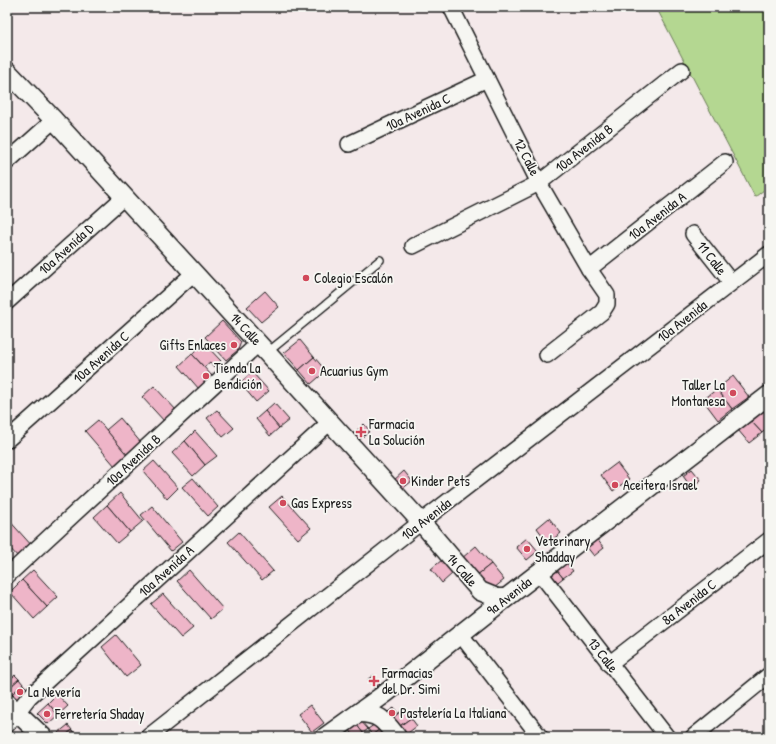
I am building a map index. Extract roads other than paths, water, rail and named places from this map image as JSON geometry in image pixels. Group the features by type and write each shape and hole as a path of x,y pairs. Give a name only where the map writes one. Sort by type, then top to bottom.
{"street":[{"name":"12 Calle","path":"451,7 539,183 589,269 607,295 607,304 602,312 547,355"},
{"name":"10a Avenida B","path":"413,246 539,183 682,70"},
{"name":"14 Calle","path":"7,71 54,120 421,522 480,591 482,600 482,617"},
{"name":"10a Avenida C","path":"349,144 487,79"},
{"path":"7,162 54,120"},
{"name":"10a Avenida A","path":"589,269 726,162"},
{"name":"10a Avenida D","path":"7,302 124,197"},
{"name":"11 Calle","path":"693,234 731,282"},
{"name":"10a Avenida","path":"154,734 421,522 769,254"},
{"name":"10a Avenida C","path":"7,440 194,273"},
{"name":"10a Avenida B","path":"7,576 263,348"},
{"name":"9a Avenida","path":"325,737 386,693 539,572 769,395"},
{"name":"10a Avenida A","path":"10,714 330,422"},
{"name":"8a Avenida C","path":"609,664 769,540"},
{"name":"13 Calle","path":"539,572 667,737"},
{"name":"14 Calle","path":"480,591 493,596 506,598"},
{"path":"460,635 540,737"},
{"path":"693,737 769,675"},
{"path":"382,718 382,704 386,693"},
{"path":"359,713 367,713 382,718 397,737"},
{"path":"10,714 43,737"}],"lane":[{"path":"263,348 380,260"}],"place":[{"name":"Colegio Escalón","path":"306,278"},
{"name":"Gifts Enlaces","path":"234,345"},
{"name":"Acuarius Gym","path":"312,371"},
{"name":"Tienda La Bendición","path":"206,376"},
{"name":"Taller La Montanesa","path":"733,393"},
{"name":"Farmacia La Solución","path":"361,432"},
{"name":"Kinder Pets","path":"403,481"},
{"name":"Aceitera Israel","path":"615,485"},
{"name":"Gas Express","path":"283,503"},
{"name":"Veterinary Shadday","path":"527,549"},
{"name":"Farmacias del Dr. Simi","path":"374,681"},
{"name":"La Nevería","path":"20,692"},
{"name":"Pastelería La Italiana","path":"392,713"},
{"name":"Ferretería Shaday","path":"47,714"}]}
